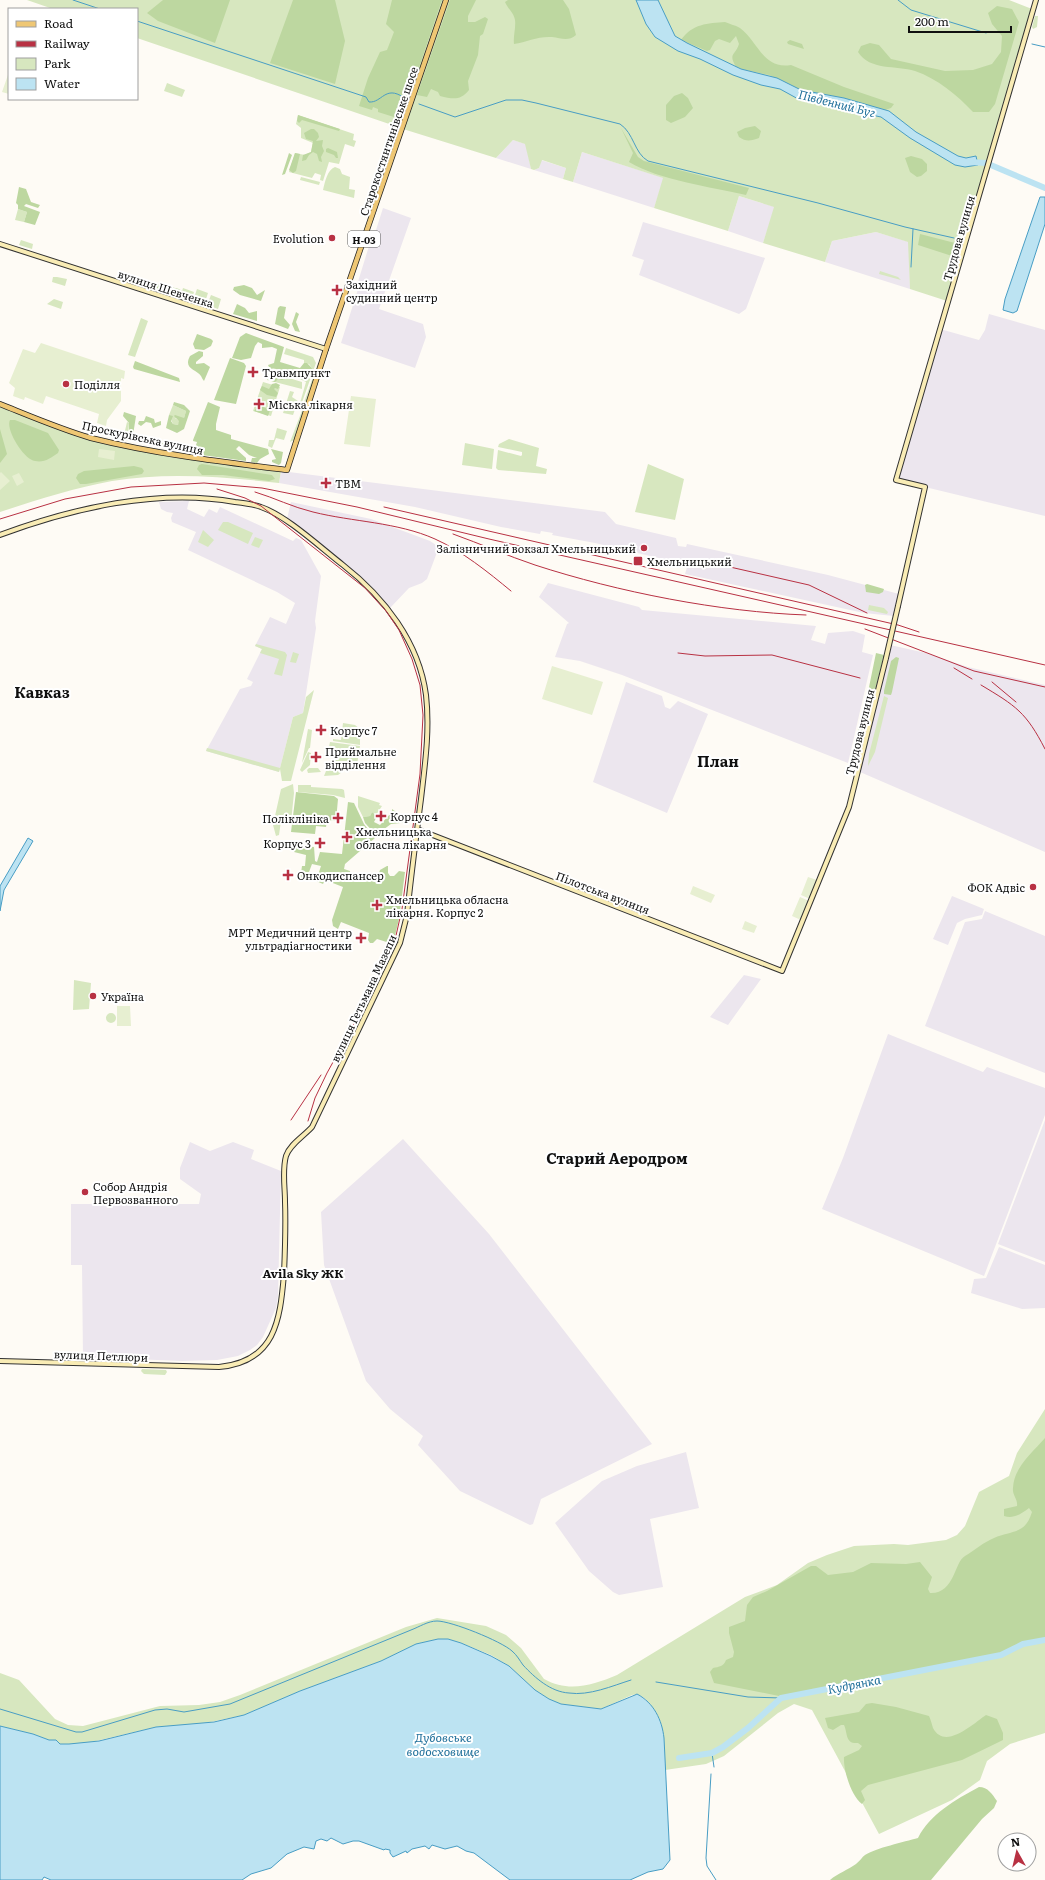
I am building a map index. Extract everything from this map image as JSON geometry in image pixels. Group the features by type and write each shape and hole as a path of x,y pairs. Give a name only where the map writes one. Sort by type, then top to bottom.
{"main road":[{"name":"Старокостянтинівське шосе","path":"287,470 326,349 446,0"},
{"name":"Трудова вулиця","path":"782,972 849,807 926,487 896,480 1036,0"},
{"name":"вулиця Шевченка","path":"0,244 326,349"},
{"name":"Проскурівська вулиця","path":"0,404 66,430 92,438 191,457 287,470"},
{"name":"вулиця Гетьмана Мазепи","path":"0,535 51,517 90,508 150,500 191,498 230,501 261,506 293,526 373,590 400,625 415,658 426,694 428,726 407,915 400,943 312,1127 290,1149 287,1156 285,1173 285,1252 280,1312 276,1328 262,1350 246,1362 230,1366 202,1367"},
{"name":"Пілотська вулиця","path":"417,829 782,972"},
{"name":"вулиця Петлюри","path":"0,1361 202,1367"}],"shaded area":[{"path":"513,140 526,144 531,169 496,158"},
{"path":"582,152 664,178 654,208 573,182"},
{"path":"541,160 566,168 563,179 534,170 539,168"},
{"path":"739,196 775,207 763,243 728,231"},
{"path":"383,208 411,218 379,309 423,324 426,337 415,368 341,343 359,286 357,285 369,246 374,246 377,238 375,237 376,230"},
{"path":"643,222 765,258 746,309 739,314 639,275 644,260 632,256"},
{"path":"876,232 909,242 910,289 825,262 832,241"},
{"path":"989,314 1045,330 1045,516 896,480 940,329 979,340 985,330"},
{"path":"281,471 605,512 616,524 676,538 678,546 686,547 687,544 828,575 899,594 894,616 864,613 685,574 688,564 667,559 666,563 663,562 663,559 595,543 552,535 553,533 541,531 540,534 501,527 415,507 279,483"},
{"path":"189,501 187,509 204,517 209,509 217,513 220,507 293,541 296,538 301,540 321,576 315,621 316,628 303,713 293,717 279,772 206,751 240,689 251,686 253,682 247,679 262,649 255,646 270,617 286,624 295,603 277,592 188,550 196,532 172,522 171,518 173,513 161,509 159,502"},
{"path":"291,502 371,519 430,541 439,547 427,579 422,583 409,588 390,608 374,589 359,575 287,519"},
{"path":"548,583 639,607 642,610 816,626 811,640 825,644 828,633 853,631 865,635 862,652 873,655 848,763 622,675 580,661 555,657 567,624 569,623 539,597"},
{"path":"890,645 926,653 968,667 1045,685 1045,852 860,772"},
{"path":"626,682 662,696 665,707 670,709 678,701 708,714 667,813 593,782"},
{"path":"952,896 984,909 982,915 965,919 957,923 948,945 933,939"},
{"path":"985,911 1045,936 1045,1073 925,1026 965,922 982,919"},
{"path":"744,975 761,979 728,1025 710,1017"},
{"path":"888,1034 983,1072 987,1067 1045,1088 1045,1115 984,1276 822,1209 843,1158"},
{"path":"1045,1120 1045,1262 998,1244"},
{"path":"403,1139 489,1234 652,1444 541,1499 533,1524 530,1525 460,1491 418,1445 423,1436 390,1409 366,1381 324,1265 321,1212"},
{"path":"190,1142 210,1151 233,1142 254,1150 251,1159 281,1171 278,1296 276,1308 263,1337 257,1345 238,1356 217,1360 182,1361 83,1357 82,1265 71,1265 71,1204 199,1204 201,1194 180,1179 180,1168"},
{"path":"999,1247 1045,1265 1045,1308 1022,1309 971,1293 974,1279 986,1278"},
{"path":"686,1452 699,1508 650,1519 663,1587 619,1595 613,1592 589,1571 555,1523 602,1481 637,1466"}],"green space":[{"path":"27,0 444,0 401,128 138,38 138,8 50,8"},
{"path":"163,0 230,0 215,43 158,21 147,13"},
{"path":"293,0 335,0 345,41 335,84 270,63"},
{"path":"392,0 442,0 409,97 404,101 397,118 378,112 378,109 373,107 372,110 359,106 368,78 380,52 387,50 394,32 386,24"},
{"path":"447,0 1009,0 1032,9 947,301 910,289 908,242 876,232 832,241 825,262 763,243 774,207 739,196 728,231 654,208 663,178 582,152 573,182 563,179 566,168 542,160 539,168 534,170 531,169 525,144 513,140 496,158 403,129"},
{"path":"450,0 476,0 468,16 468,22 475,22 485,17 488,19 483,34 480,36 478,55 468,81 469,90 466,94 459,98 440,96 438,92 431,89 427,97 417,95"},
{"path":"508,0 563,0 569,9 576,35 567,39 542,37 514,44 515,20 505,2"},
{"path":"997,6 1012,9 1019,22 995,104 989,112 973,112 947,88 932,78 908,69 876,65 863,58 858,52 861,46 870,43 879,45 891,59 945,71 973,70 992,64 1001,52 1002,36 992,24 988,13"},
{"path":"1035,16 1038,16 1037,27 1033,29 1032,27"},
{"path":"725,22 740,28 767,59 774,63 791,65 844,87 894,104 891,108 885,110 844,98 801,90 769,75 736,67 732,57 739,44 736,36 730,43 719,39 715,41 710,50 707,51 681,40 690,31 701,25"},
{"path":"790,40 802,44 804,49 788,44 787,42"},
{"path":"8,75 8,94 2,92"},
{"path":"167,83 185,90 182,97 164,91"},
{"path":"682,93 688,98 693,108 685,117 671,123 666,120 666,105 674,96"},
{"path":"298,115 354,134 353,140 356,141 354,147 345,144 339,164 329,162 323,181 320,180 321,175 315,173 312,178 289,172 295,153 305,155 311,152 313,143 301,138 301,128 296,124"},
{"path":"298,115 340,129 339,131 302,120 299,123 297,121"},
{"path":"755,126 761,131 759,138 744,140 739,137 737,132 745,128"},
{"path":"621,128 638,157 644,161 749,188 746,195 655,174 629,162 633,153"},
{"path":"314,129 318,133 319,137 316,141 323,140 322,146 324,151 321,157 322,162 319,161 317,154 313,152 306,160 302,161 303,155 311,152 313,141 306,139 304,133"},
{"path":"392,138 394,142 392,151 390,151 387,147 387,139"},
{"path":"328,148 337,152 338,158 326,152 326,149"},
{"path":"289,153 292,155 285,174 282,175"},
{"path":"295,153 300,154 296,171 293,173 289,170"},
{"path":"386,154 389,154 386,167 383,168 382,165"},
{"path":"911,156 922,159 927,164 927,171 921,176 917,177 910,172 905,158"},
{"path":"335,167 340,169 342,174 350,177 349,189 355,190 354,198 323,190 328,173"},
{"path":"382,172 383,175 373,202 370,206 366,206 372,196 372,185 376,183 379,173"},
{"path":"301,177 320,182 319,185 300,180"},
{"path":"19,187 26,189 31,202 40,205 38,208 26,204 24,206 40,212 35,225 24,222 27,212 18,209 18,205 16,203"},
{"path":"18,209 27,212 24,222 15,220"},
{"path":"920,234 955,243 952,256 918,245"},
{"path":"21,240 33,244 32,249 19,245"},
{"path":"880,271 898,277 901,280 879,274"},
{"path":"53,277 67,279 65,286 52,282"},
{"path":"155,283 179,289 182,291 181,295 155,288 153,286"},
{"path":"244,285 252,288 257,295 265,290 261,301 240,295 233,290 234,287"},
{"path":"183,288 194,292 191,301 180,298"},
{"path":"197,289 208,293 204,305 193,301"},
{"path":"211,295 221,299 218,309 207,305"},
{"path":"54,299 63,302 61,309 47,304"},
{"path":"237,304 245,308 249,313 257,311 257,321 233,314"},
{"path":"280,306 286,307 284,318 290,325 288,329 275,324 278,308"},
{"path":"296,312 299,314 296,322 300,332 295,331 292,324"},
{"path":"141,318 148,321 135,357 128,355"},
{"path":"246,333 284,347 280,362 300,368 304,363 307,363 312,368 310,377 304,378 293,376 278,369 270,369 268,365 274,363 277,349 272,347 262,348 262,344 258,342 251,358 241,360 232,358 240,337"},
{"path":"197,334 211,339 213,341 211,346 204,350 195,349 193,344"},
{"name":"Поділля","path":"41,343 125,371 124,379 121,378 121,401 107,420 106,426 97,423 99,414 46,396 43,404 25,397 24,400 13,396 15,388 9,383 23,349 35,353"},
{"path":"286,348 313,357 316,363 311,377 312,368 309,364 304,363 304,360 284,354"},
{"path":"199,351 203,352 203,356 196,362 196,364 204,363 210,367 204,381 201,376 188,364 190,356"},
{"path":"230,358 244,363 246,366 236,404 214,400"},
{"path":"135,361 179,378 180,382 134,369 133,367"},
{"path":"318,363 320,364 305,406 303,405"},
{"path":"269,372 302,382 302,389 267,380"},
{"path":"269,372 285,376 286,378 282,380 278,379 275,382 272,381"},
{"path":"311,377 301,405 300,403 306,382 298,378"},
{"path":"263,382 280,387 271,416 253,411"},
{"path":"276,383 280,385 278,389 274,389 278,393 276,397 267,395 260,390 262,386 269,389 272,384"},
{"path":"290,391 294,392 292,397 298,401 293,415 283,413"},
{"path":"351,396 376,399 370,447 344,444"},
{"path":"174,402 184,405 190,411 184,429 177,433 166,428 169,415 173,416 171,421 173,424 178,425 179,421 174,416 184,418 186,411 173,405"},
{"path":"208,402 220,407 216,430 231,435 231,439 268,449 269,454 260,459 257,463 251,462 252,458 257,458 249,455 239,446 236,449 246,458 246,461 202,455 196,445 197,442 193,440"},
{"path":"173,405 186,411 184,418 175,418 180,421 178,425 173,424 169,415"},
{"path":"259,405 270,410 268,416 254,411"},
{"path":"0,406 92,439 281,471 279,483 196,476 133,478 84,487 0,512"},
{"path":"303,408 305,409 294,440 290,442"},
{"path":"124,412 136,416 133,435 135,438 176,446 182,448 182,451 129,440 129,423 123,416"},
{"path":"146,416 154,419 155,423 161,421 161,425 153,428 151,423 146,422 141,426 138,424 139,421 144,421"},
{"path":"10,420 15,420 48,433 59,450 58,453 44,461 35,461 31,459 16,444 10,430"},
{"path":"127,422 129,423 128,438 130,441 117,438 118,436 124,435"},
{"path":"277,428 287,431 284,440 276,438 272,448 268,446 269,440 274,440"},
{"path":"0,429 7,454 0,463"},
{"path":"509,439 539,448 536,466 547,469 546,474 498,470 496,468 498,450 522,455 522,452 498,447 499,444"},
{"path":"465,443 494,449 492,469 462,465"},
{"path":"99,449 115,451 114,460 98,457"},
{"path":"271,449 283,452 281,463 279,465 272,462 272,460 276,459"},
{"path":"202,464 272,475 275,479 269,481 223,475 202,475 197,469 199,465"},
{"path":"648,464 684,479 675,520 635,512"},
{"path":"134,466 142,468 144,471 142,474 86,484 80,484 76,478 78,474 84,471"},
{"path":"1,472 10,481 0,490 0,473"},
{"path":"19,473 24,482 17,486 12,476"},
{"path":"223,522 228,522 253,533 248,544 218,530"},
{"path":"203,530 214,540 208,547 198,542"},
{"path":"255,537 263,540 259,548 251,545"},
{"path":"592,545 602,547 601,553 591,551"},
{"path":"867,584 884,589 883,592 879,594 866,592 865,585"},
{"path":"869,605 884,608 888,612 887,614 868,610"},
{"path":"256,644 285,652 287,655 282,676 274,674 279,659 260,653 262,649 255,646"},
{"path":"293,652 299,654 296,663 290,662"},
{"path":"876,653 884,655 857,762 850,763 868,692"},
{"path":"896,657 899,658 892,692 891,695 884,694 891,661"},
{"path":"552,666 603,682 592,715 542,699"},
{"path":"314,690 291,781 282,781 280,769 279,772 206,751 207,748 212,749 280,768 293,717 303,713 306,697"},
{"path":"884,696 888,698 875,752 868,766 869,754"},
{"path":"343,723 355,725 360,729 360,745 333,741 333,739 341,740"},
{"path":"308,729 312,730 310,748 302,763"},
{"path":"330,742 360,746 357,765 350,767 339,766 328,752"},
{"path":"308,752 311,753 310,765 302,772 300,770"},
{"path":"309,768 318,768 321,772 308,773 307,770"},
{"path":"332,769 341,770 342,772 338,775 324,776 326,771"},
{"path":"293,784 294,793 291,822 281,821 279,835 276,836 273,825 281,789"},
{"path":"298,785 342,789 344,790 345,798 333,795 298,792"},
{"path":"296,792 334,796 338,799 336,821 327,820 326,827 316,826 315,834 291,832"},
{"path":"358,796 380,803 379,805 382,806 376,815 372,812 370,816 363,817 358,807"},
{"path":"348,802 354,803 364,824 375,838 345,864 344,869 350,871 351,878 353,880 363,877 378,876 380,870 387,866 390,876 394,876 399,871 405,872 399,919 393,944 377,939 373,943 370,943 368,940 369,933 341,922 338,929 333,926 332,920 343,887 325,880 323,884 316,881 321,866 312,864 306,880 300,880 302,866 305,866 306,855 294,852 294,845 314,847 315,861 317,862 320,852 342,854"},
{"path":"392,809 410,822 391,824 376,835 365,823 363,817 370,816 372,812 377,816 374,822 380,825 392,812"},
{"path":"808,877 817,880 810,899 801,895"},
{"path":"693,886 715,895 711,903 690,894"},
{"path":"800,897 809,901 801,920 792,916"},
{"path":"745,921 757,926 754,933 742,929"},
{"path":"74,980 91,983 89,1009 73,1010"},
{"path":"117,1006 130,1006 131,1026 117,1026"},
{"path":"109,1013 113,1013 115,1014 115,1022 109,1023 106,1020 106,1016"},
{"path":"142,1369 166,1370 167,1372 165,1375 144,1374 141,1371"},
{"path":"1045,1409 1045,1733 1010,1744 987,1761 980,1780 952,1800 879,1834 812,1710 794,1704 778,1713 724,1756 706,1764 665,1770 664,1743 661,1726 654,1710 643,1697 639,1695 632,1695 601,1709 561,1704 549,1699 535,1690 509,1666 491,1655 448,1639 438,1639 416,1644 381,1661 300,1691 244,1715 201,1724 156,1727 83,1744 60,1744 56,1740 49,1740 33,1734 0,1726 0,1673 19,1680 55,1719 68,1725 83,1726 160,1706 199,1705 220,1702 406,1627 437,1618 486,1626 506,1635 521,1648 544,1679 553,1683 572,1687 599,1682 617,1675 745,1597 777,1585 808,1563 827,1555 854,1546 894,1544 908,1545 946,1540 957,1535 965,1526 979,1492 1009,1476 1017,1453"},
{"path":"1045,1438 1045,1639 1024,1643 1000,1654 779,1696 714,1683 710,1672 713,1668 721,1666 726,1660 733,1657 734,1652 729,1627 745,1621 747,1605 753,1597 767,1591 811,1566 816,1566 828,1575 853,1572 871,1563 906,1564 920,1562 932,1577 928,1589 930,1593 938,1592 944,1588 953,1577 961,1559 990,1540 1017,1531 1026,1525 1032,1512 1029,1508 1020,1514 1011,1517 1004,1516 1004,1509 1017,1506 1017,1501 1013,1493 1014,1480 1024,1461"},
{"path":"872,1703 896,1707 929,1716 933,1728 938,1734 945,1737 960,1733 986,1715 997,1719 1003,1733 1003,1740 962,1760 868,1785 861,1791 865,1800 862,1804 854,1795 848,1782 844,1757 859,1750 862,1746 849,1740 844,1725 841,1725 833,1730 828,1728 825,1718 859,1712 866,1704"},
{"path":"979,1787 987,1790 995,1798 997,1801 994,1808 982,1819 931,1880 830,1880 856,1864 870,1852 918,1838 929,1822 944,1808"}],"water":[{"path":"636,0 658,0 675,36 687,43 741,69 777,78 801,90 844,98 889,111 916,132 958,156 966,158 976,156 978,165 965,167 955,165 910,138 881,117 800,100 780,89 761,85 733,75 700,59 678,51 655,37 646,24"},
{"path":"1040,197 1045,197 1045,224 1017,311 1013,313 1003,310 1005,299"},
{"path":"28,838 33,841 4,890 0,911 0,886"},
{"name":"Дубовське водосховище","path":"438,1639 448,1639 461,1643 491,1656 509,1666 535,1690 549,1699 561,1704 601,1709 637,1694 648,1702 659,1719 664,1738 670,1860 663,1869 648,1872 630,1880 510,1880 474,1853 457,1846 445,1849 432,1845 429,1849 425,1846 412,1849 407,1853 406,1851 393,1857 390,1850 384,1850 359,1841 343,1844 331,1838 327,1841 321,1839 316,1841 314,1849 304,1847 287,1854 271,1868 251,1874 242,1880 51,1880 44,1877 42,1880 0,1880 0,1726 33,1734 49,1740 56,1740 60,1744 69,1744 99,1741 156,1727 214,1722 244,1715 300,1691 381,1661 416,1644"}],"waterway":[{"path":"73,0 97,8"},
{"path":"898,0 911,10 986,33"},
{"path":"138,21 366,97 369,102 373,102 384,95 392,93 403,97"},
{"path":"1032,44 1045,47"},
{"path":"419,104 455,117 506,100 522,100 620,124 625,128 640,153 648,161 818,203 905,227 954,238"},
{"name":"Південний Буг","path":"970,162 986,163 1045,188"},
{"path":"911,267 913,229"},
{"path":"0,1709 76,1732 82,1732 155,1710 167,1709 184,1712 230,1704 424,1624 437,1621 453,1624 498,1642 514,1653 523,1665 544,1684 562,1692 577,1694 592,1692 631,1680"},
{"name":"Кудрянка","path":"679,1758 712,1753 723,1747 748,1728 781,1698 1001,1655 1023,1644 1045,1640"},
{"path":"656,1682 748,1697 781,1698"},
{"path":"712,1753 714,1767"},
{"path":"711,1774 706,1858 707,1866 716,1880"}],"railway":[{"path":"0,519 65,499 131,487 204,483 262,488 357,507 489,539 1045,665"},
{"path":"217,489 245,498 261,506 365,588 386,611 399,630 412,659 420,685 423,715 420,774 402,909 395,940 364,1006 327,1073 315,1098 308,1121"},
{"path":"255,492 313,512 406,529 420,533 445,544 465,556 511,591"},
{"path":"384,507 898,625 919,632"},
{"path":"453,534 535,565 600,584 704,605 739,610 806,615"},
{"path":"708,562 809,585 867,613"},
{"path":"865,629 974,671 1045,687"},
{"path":"678,653 705,656 772,655 860,678"},
{"path":"954,668 972,679"},
{"path":"992,682 1016,702"},
{"path":"981,685 1019,711 1032,726 1045,749"},
{"path":"291,1120 321,1075"}],"place":[{"name":"Evolution","path":"332,238"},
{"name":"Західний судинний центр","path":"337,290"},
{"name":"Травмпункт","path":"253,372"},
{"name":"Поділля","path":"66,384"},
{"name":"Міська лікарня","path":"259,404"},
{"name":"ТВМ","path":"326,483"},
{"name":"Залізничний вокзал Хмельницький","path":"644,548"},
{"name":"Хмельницький","path":"638,561"},
{"name":"Корпус 7","path":"321,730"},
{"name":"Приймальне відділення","path":"316,757"},
{"name":"Корпус 4","path":"381,816"},
{"name":"Поліклініка","path":"338,818"},
{"name":"Хмельницька обласна лікарня","path":"347,837"},
{"name":"Корпус 3","path":"320,843"},
{"name":"Онкодиспансер","path":"288,875"},
{"name":"ФОК Адвіс","path":"1033,887"},
{"name":"Хмельницька обласна лікарня. Корпус 2","path":"377,905"},
{"name":"МРТ Медичний центр ультрадіагностики","path":"361,938"},
{"name":"Україна","path":"93,996"},
{"name":"Собор Андрія Первозванного","path":"85,1192"}],"district":[{"name":"Кавказ","path":"42,691"},
{"name":"План","path":"718,760"},
{"name":"Старий Аеродром","path":"617,1157"},
{"name":"Avila Sky ЖК","path":"303,1273"}]}
